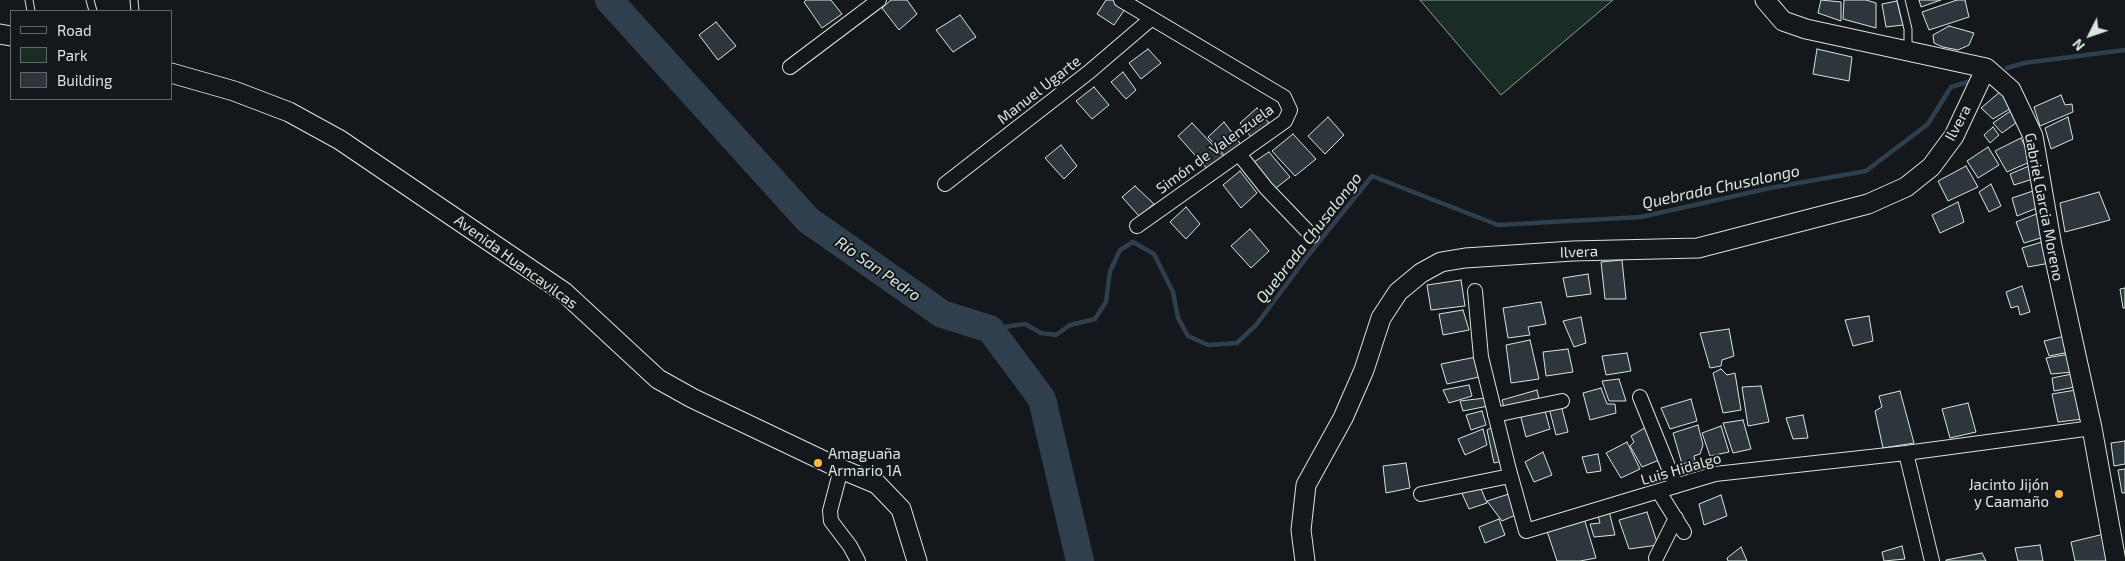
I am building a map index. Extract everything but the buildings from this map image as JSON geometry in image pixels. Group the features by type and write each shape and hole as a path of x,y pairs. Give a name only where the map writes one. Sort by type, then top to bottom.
{"street":[{"path":"790,67 879,0"},
{"name":"Simón de Valenzuela","path":"1121,0 1284,97 1290,110 1285,121 1137,226"},
{"name":"Gabriel Garcia Moreno","path":"1765,0 1783,21 1806,30 1908,50 1986,68 2011,90 2033,136 2052,246 2092,428 2116,561"},
{"name":"Manuel Ugarte","path":"945,184 1089,72 1152,19"},
{"name":"Ilvera","path":"1305,561 1301,530 1306,485 1343,418 1364,370 1381,318 1398,292 1421,273 1441,262 1465,258 1573,251 1698,248 1868,204 1906,187 1931,167 1954,136 1986,68"},
{"name":"Avenida Huancavilcas","path":"172,73 234,91 289,112 340,140 564,292 658,379 692,398 841,469 877,484 901,509 917,561"},
{"path":"1239,154 1266,188 1312,236"},
{"name":"Luis Hidalgo","path":"1476,291 1481,357 1510,476 1526,531 1714,474 1906,453 2092,428"},
{"path":"1640,398 1676,486"},
{"path":"1495,415 1562,402"},
{"path":"1906,453 1932,561"},
{"path":"841,469 830,511 831,521 850,546 858,561"},
{"path":"1421,494 1510,476"},
{"path":"1659,492 1684,532"},
{"path":"1656,558 1676,518"}],"lane":[{"path":"1901,0 1908,29 1908,50"}],"green space":[{"path":"1420,0 1613,0 1501,95"}],"waterway":[{"name":"Río San Pedro","path":"609,0 808,220 942,314 990,329 1042,399 1080,561"},
{"name":"Quebrada Chusalongo","path":"2007,68 2024,63 2125,50"},
{"name":"Quebrada Chusalongo","path":"990,329 1025,324 1041,333 1056,335 1070,325 1095,319 1106,302 1110,271 1120,250 1133,242 1154,254 1173,292 1178,318 1188,336 1208,345 1237,343 1257,324 1306,258 1372,176 1498,225 1641,217 1770,188 1866,171 1928,124 1951,87 1968,82"}],"place":[{"name":"Amaguaña Armario 1A","path":"818,463"},
{"name":"Jacinto Jijón y Caamaño","path":"2059,494"}]}
